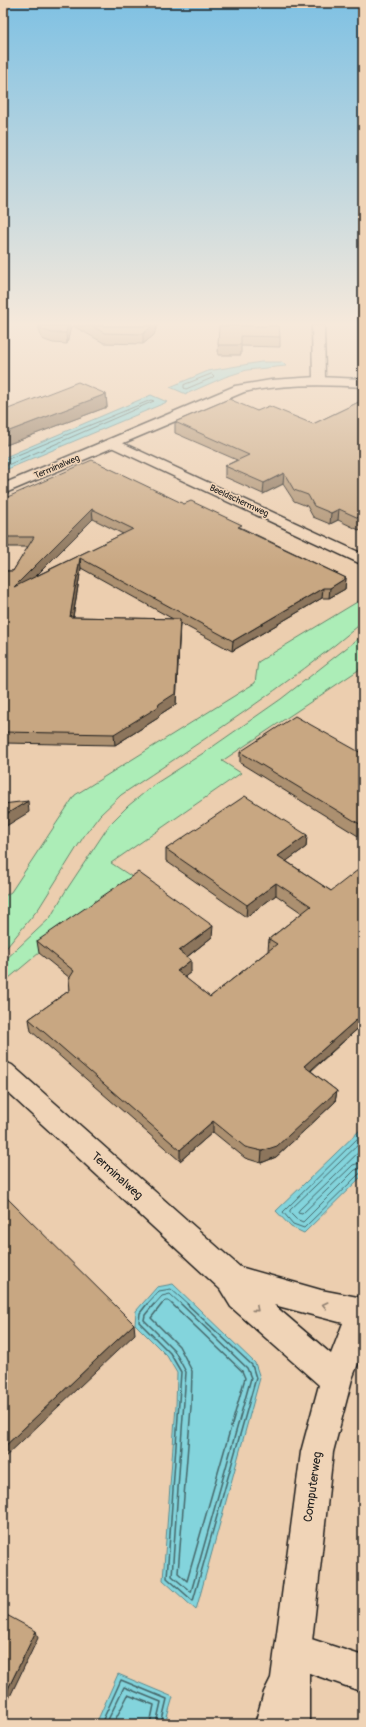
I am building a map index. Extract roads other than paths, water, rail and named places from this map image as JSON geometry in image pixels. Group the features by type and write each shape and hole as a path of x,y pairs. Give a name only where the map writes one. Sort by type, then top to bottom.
{"street":[{"name":"Terminalweg","path":"3,489 199,407"},
{"name":"Beeldschermweg","path":"114,443 363,560"},
{"name":"Terminalweg","path":"3,1072 231,1279 242,1297 336,1379"},
{"name":"Terminalweg","path":"231,1279 321,1304 363,1313"},
{"name":"Computerweg","path":"290,1724 292,1659 317,1452 336,1379 363,1313"},
{"name":"Computerweg","path":"274,1724 292,1659"},
{"path":"292,1659 363,1674"}],"water":[{"path":"124,407 156,407 3,471 3,458"},
{"path":"363,1127 363,1175 304,1233 291,1227 276,1211"},
{"path":"173,1284 255,1363 260,1378 196,1610 163,1580 176,1406 177,1373 167,1356 135,1324 136,1311 157,1287"},
{"path":"118,1674 173,1697 165,1724 96,1724"}]}
